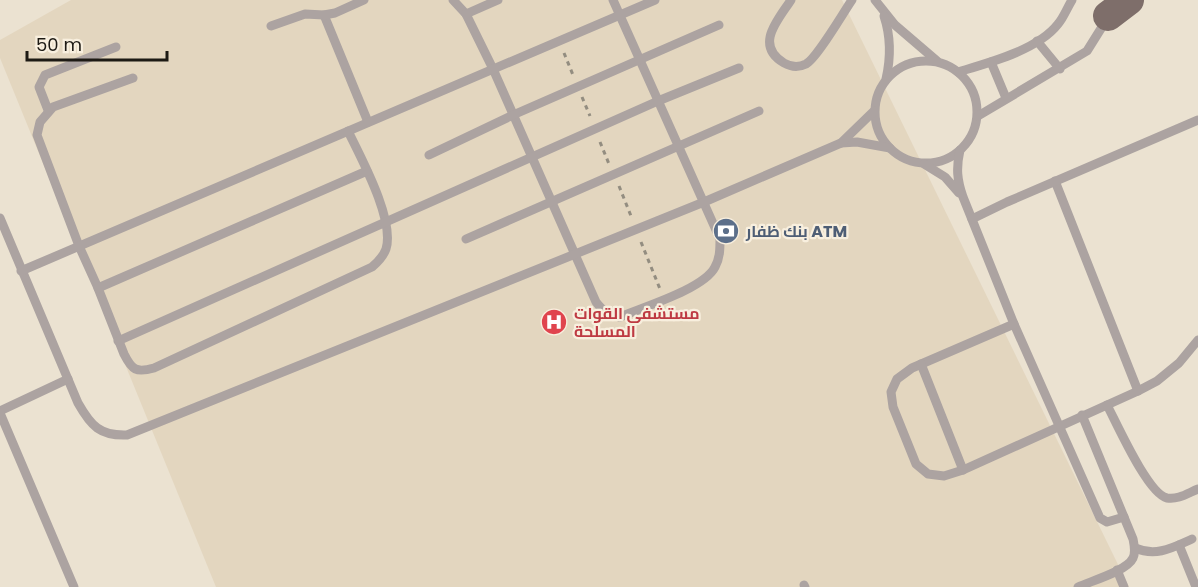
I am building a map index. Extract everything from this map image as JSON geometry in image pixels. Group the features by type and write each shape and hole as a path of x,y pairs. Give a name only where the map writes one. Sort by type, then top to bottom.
{"lane":[{"path":"271,26 304,14 335,13 364,0"},
{"path":"453,0 466,14 553,201 596,302 603,311 620,317 694,287 707,278 716,267 720,254 720,239 613,0"},
{"path":"466,14 498,0"},
{"path":"21,271 655,0"},
{"path":"791,0 771,32 770,47 773,54 785,64 798,67 811,61 852,0"},
{"path":"0,218 21,271 88,421 99,430 112,435 128,435 704,202 841,143 874,111 880,89 886,79 890,45 887,24 875,0"},
{"path":"958,72 1003,59 1037,41 1057,26 1072,0"},
{"path":"978,116 1087,51 1118,5"},
{"path":"882,11 938,62 958,72 971,87 975,96 978,116 971,137 960,150 947,159 922,163"},
{"path":"324,15 368,122"},
{"path":"429,155 639,58 719,25"},
{"path":"1037,41 1059,69"},
{"path":"48,110 39,87 45,75 116,47"},
{"path":"886,79 906,65 916,62 938,62"},
{"path":"991,62 1006,98"},
{"path":"118,340 739,68"},
{"path":"133,78 48,110 40,122 37,135 118,340 129,364 136,370 144,371 154,368 372,267 382,258 388,237 386,222 367,171 348,131"},
{"path":"466,239 759,111"},
{"path":"874,111 881,135 890,148"},
{"path":"972,219 1198,120"},
{"path":"841,143 874,144 890,148 945,177 963,197"},
{"path":"960,150 957,166 958,182 963,197 1014,324 1059,427 1100,518 1107,522 1124,516"},
{"path":"98,288 367,171"},
{"path":"1055,181 1138,391"},
{"path":"1014,324 921,364 897,379 891,392 897,416 916,464 928,474 944,476 963,470 1138,391 1171,371 1198,340"},
{"path":"921,364 963,470"},
{"path":"68,379 0,412 74,587"},
{"path":"1107,405 1154,490 1168,498 1176,498 1198,489"},
{"path":"1078,587 1126,565 1133,558 1135,548 1082,415"},
{"path":"1135,548 1153,553 1162,552 1192,539"},
{"path":"1179,545 1196,587"},
{"path":"1117,570 1124,587"}],"shaded area":[{"name":"مستشفى القوات المسلحة","path":"71,0 842,0 1129,587 216,587 0,58 0,40"}],"place":[{"name":"بنك ظفار ATM","path":"726,231"},
{"name":"مستشفى القوات المسلحة","path":"554,322"}]}
